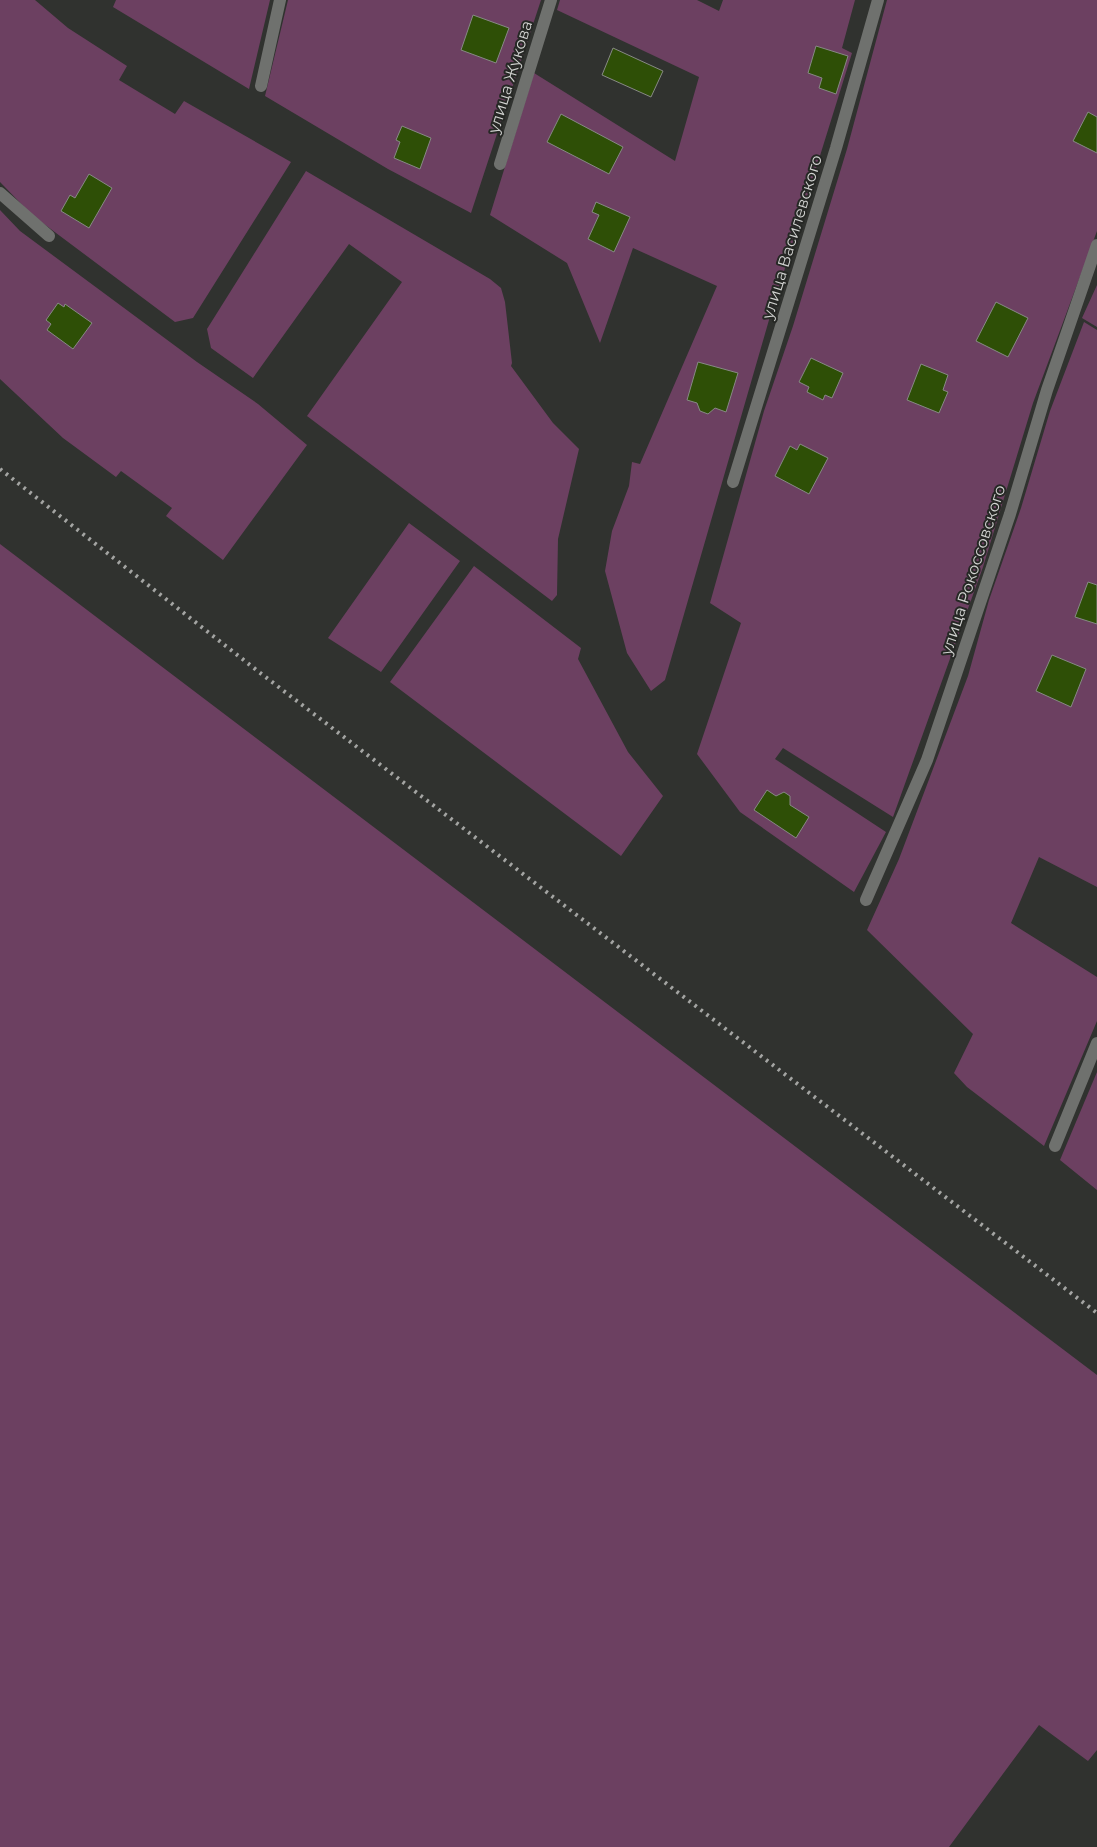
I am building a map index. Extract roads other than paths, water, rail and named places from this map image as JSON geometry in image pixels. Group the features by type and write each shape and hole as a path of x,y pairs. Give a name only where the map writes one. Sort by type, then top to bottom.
{"street":[{"path":"261,86 280,0"},
{"name":"улица Жукова","path":"500,164 550,0"},
{"name":"улица Василевского","path":"733,482 834,158 878,0"},
{"path":"0,193 48,236"},
{"name":"улица Рокоссовского","path":"866,900 927,760 1007,524 1047,390 1097,245"},
{"path":"1055,1146 1097,1043"}],"railway":[{"path":"0,469 259,672 1097,1313"}]}
